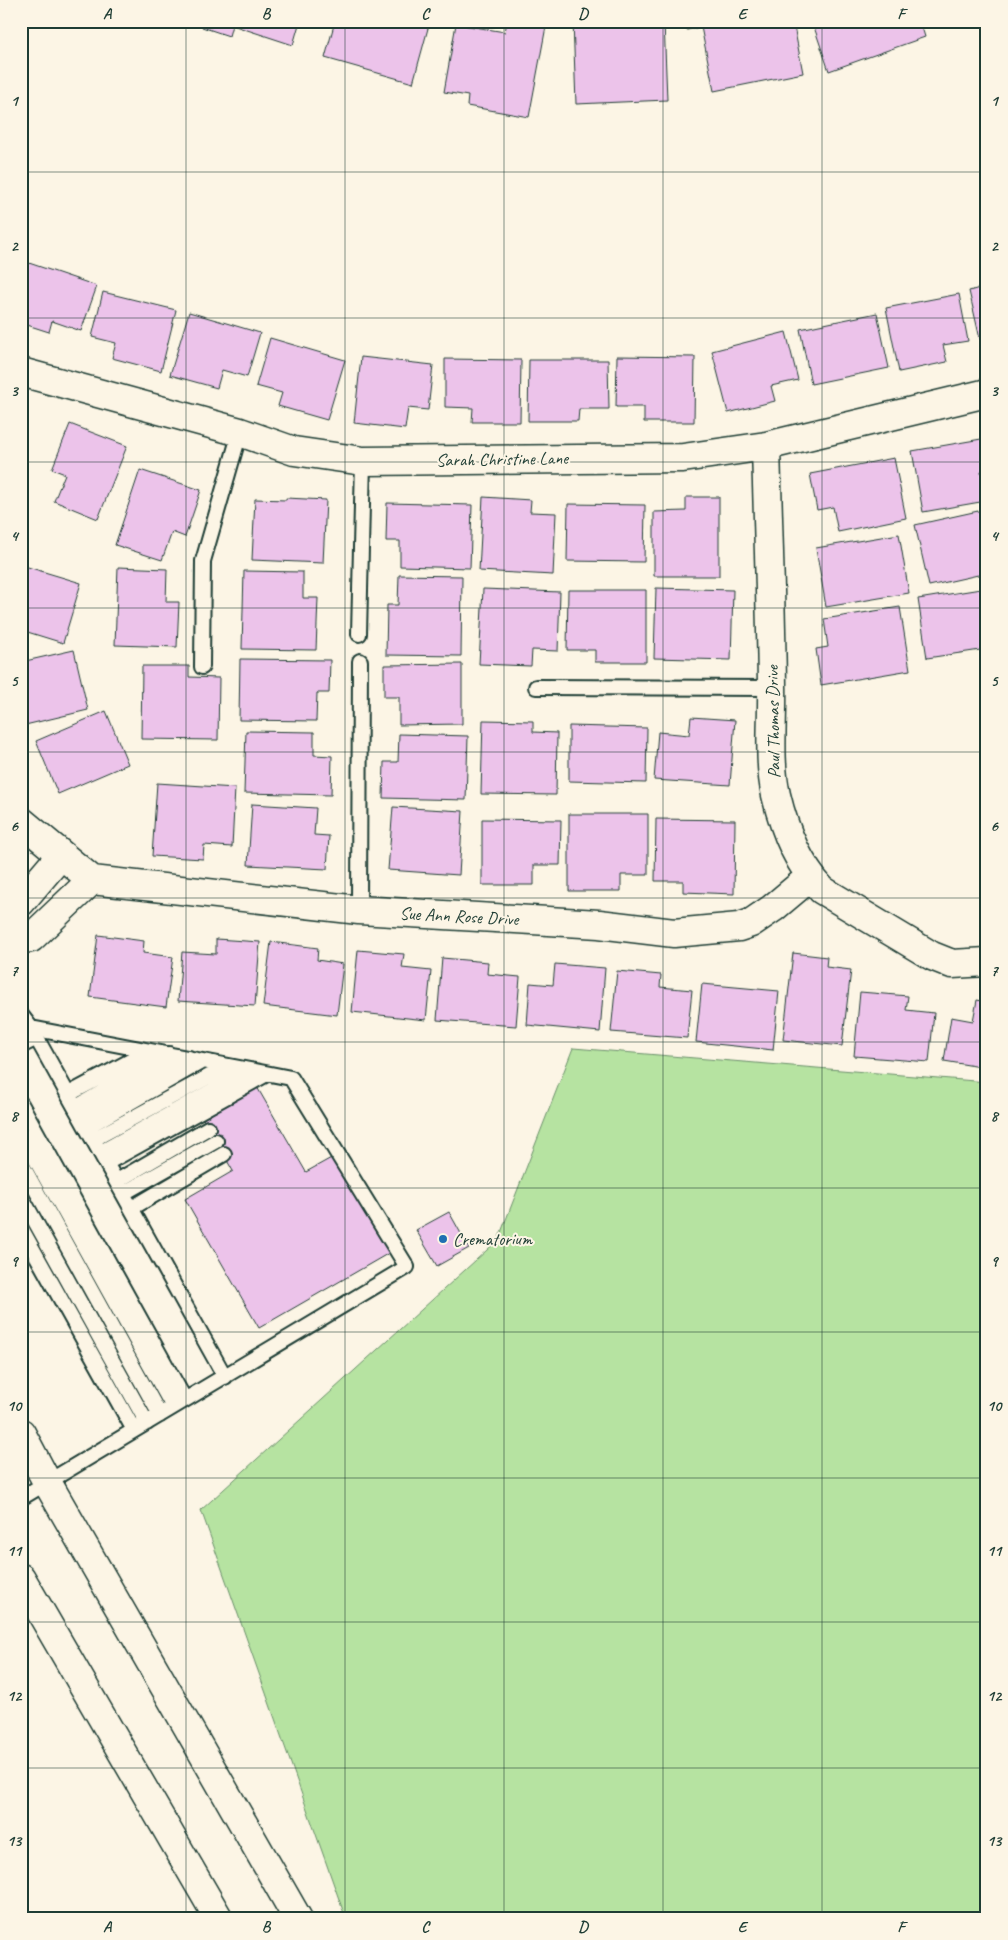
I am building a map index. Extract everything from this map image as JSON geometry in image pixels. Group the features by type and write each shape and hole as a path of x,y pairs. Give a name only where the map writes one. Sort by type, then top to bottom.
{"street":[{"name":"Sarah Christine Lane","path":"23,378 240,432 294,451 363,461 683,458 766,446 987,393"},
{"name":"Paul Thomas Drive","path":"766,446 772,758 776,793 784,825 810,877 822,890 932,956 952,964 987,962"},
{"path":"21,821 92,880 31,938 21,939"},
{"path":"21,902 61,854"},
{"name":"Sue Ann Rose Drive","path":"92,880 359,910 599,924 674,933 739,927 751,923 773,908 810,877"},
{"path":"21,1433 47,1482 298,1919"},
{"path":"21,1578 219,1919"}],"lane":[{"path":"202,667 203,561 240,432"},
{"path":"359,634 363,461"},
{"path":"359,910 360,661"},
{"path":"536,687 772,688"},
{"path":"21,1015 34,1033 82,1117 225,1377"},
{"path":"21,1046 34,1033"},
{"path":"21,1498 407,1268 291,1078 169,1054 34,1033"},
{"path":"82,1117 150,1051"},
{"path":"82,1117 169,1054"},
{"path":"82,1117 189,1058"},
{"path":"82,1117 203,1061"},
{"path":"82,1117 228,1066"},
{"path":"104,1158 250,1070"},
{"path":"104,1158 267,1074"},
{"path":"21,1104 179,1403"},
{"path":"117,1181 208,1128"},
{"path":"21,1133 179,1403"},
{"path":"124,1193 216,1141"},
{"path":"132,1208 224,1154"},
{"path":"21,1163 160,1416"},
{"path":"21,1196 146,1423"},
{"path":"21,1228 134,1430"}],"green space":[{"path":"573,1048 987,1082 987,1919 346,1919 201,1510 498,1240"}],"building":[{"path":"158,21 171,21 169,26"},
{"path":"204,21 300,21 293,45 232,25 229,36 202,27"},
{"path":"335,21 430,21 413,83 325,58"},
{"path":"507,21 547,21 529,117 467,106 468,96 444,92 456,24 505,32"},
{"path":"573,21 664,21 667,100 576,104"},
{"path":"686,21 793,21 803,73 714,91 701,27 687,30"},
{"path":"812,21 920,21 925,37 829,71"},
{"path":"23,261 97,286 81,331 52,321 49,332 21,323 21,267"},
{"path":"987,286 987,337 980,339 969,291"},
{"path":"103,292 176,310 161,371 112,358 116,343 92,337"},
{"path":"959,294 968,341 943,345 947,362 899,372 886,308"},
{"path":"189,312 260,333 247,377 222,370 217,388 170,375"},
{"path":"877,313 889,368 811,384 800,329"},
{"path":"786,332 798,380 771,386 775,401 728,413 712,351"},
{"path":"270,338 345,360 327,420 278,406 282,393 256,386"},
{"path":"617,356 695,357 694,422 644,422 644,407 616,407"},
{"path":"361,357 433,365 428,410 408,408 405,429 354,423"},
{"path":"445,359 521,360 520,422 472,422 473,408 445,407"},
{"path":"529,360 608,360 609,409 579,409 578,421 528,421"},
{"path":"70,424 127,446 98,519 54,501 65,474 52,469"},
{"path":"987,438 987,470 981,471 986,501 923,512 912,451"},
{"path":"894,458 906,518 838,532 833,507 817,510 810,474"},
{"path":"140,470 201,490 185,537 172,532 162,560 115,545"},
{"path":"483,497 531,500 530,512 556,513 553,575 479,571"},
{"path":"686,497 719,497 719,576 654,576 654,512 686,511"},
{"path":"286,498 326,500 323,563 252,560 255,499 286,500"},
{"path":"387,503 472,505 470,568 400,566 400,541 386,541"},
{"path":"568,504 645,505 644,562 567,561"},
{"path":"987,509 987,573 929,586 915,525"},
{"path":"899,534 909,593 826,607 816,548"},
{"path":"21,565 81,583 63,643 21,630"},
{"path":"118,567 167,569 166,602 179,602 177,647 115,645"},
{"path":"244,571 303,572 303,598 318,598 316,650 242,649"},
{"path":"399,575 462,576 461,656 386,655 387,605 398,605"},
{"path":"656,588 733,590 731,660 654,658"},
{"path":"987,588 987,649 927,658 918,599"},
{"path":"483,589 560,592 558,651 532,650 531,666 479,664"},
{"path":"568,590 646,590 646,662 595,662 595,650 567,650"},
{"path":"900,607 910,670 821,685 816,649 828,647 824,619"},
{"path":"74,650 88,710 21,726 21,662"},
{"path":"240,659 330,660 329,693 317,693 316,721 239,720"},
{"path":"462,664 462,724 399,725 399,697 384,697 384,665"},
{"path":"142,666 189,666 189,677 219,678 218,740 141,739"},
{"path":"106,711 128,764 58,794 36,741"},
{"path":"691,717 735,720 730,785 654,780 658,732 689,735"},
{"path":"483,720 533,721 533,732 557,733 556,795 481,794"},
{"path":"569,726 647,728 646,783 569,781"},
{"path":"246,731 314,732 314,755 332,756 331,795 244,793"},
{"path":"399,734 468,736 466,800 383,798 384,762 398,762"},
{"path":"157,783 235,788 232,847 204,845 203,859 152,856"},
{"path":"252,804 316,808 314,835 329,836 327,869 248,865"},
{"path":"393,807 463,811 459,875 388,870"},
{"path":"569,814 648,814 648,875 621,875 621,891 569,891"},
{"path":"482,819 561,820 560,865 534,865 534,885 482,885"},
{"path":"656,819 735,820 734,894 683,892 683,881 655,881"},
{"path":"98,935 144,941 143,953 173,957 166,1007 90,997"},
{"path":"216,939 260,942 255,1006 178,1001 182,952 216,954"},
{"path":"271,942 318,948 317,960 343,964 337,1015 263,1006"},
{"path":"358,950 404,954 402,968 431,971 426,1020 352,1012"},
{"path":"793,953 827,957 826,967 851,970 842,1046 783,1040"},
{"path":"442,958 488,962 487,974 520,977 516,1026 437,1020"},
{"path":"555,964 605,968 600,1032 527,1025 530,983 553,985"},
{"path":"617,971 661,975 660,987 692,990 687,1038 611,1032"},
{"path":"702,984 779,991 773,1050 696,1042"},
{"path":"860,992 908,996 906,1010 934,1013 929,1062 854,1056"},
{"path":"977,1000 987,1002 987,1068 944,1061 951,1017 973,1021"},
{"path":"257,1087 306,1172 333,1157 389,1253 259,1328 185,1199 233,1171 203,1119"},
{"name":"Crematorium","path":"449,1212 469,1248 437,1266 416,1230"}],"place":[{"name":"Crematorium","path":"443,1239"}]}
